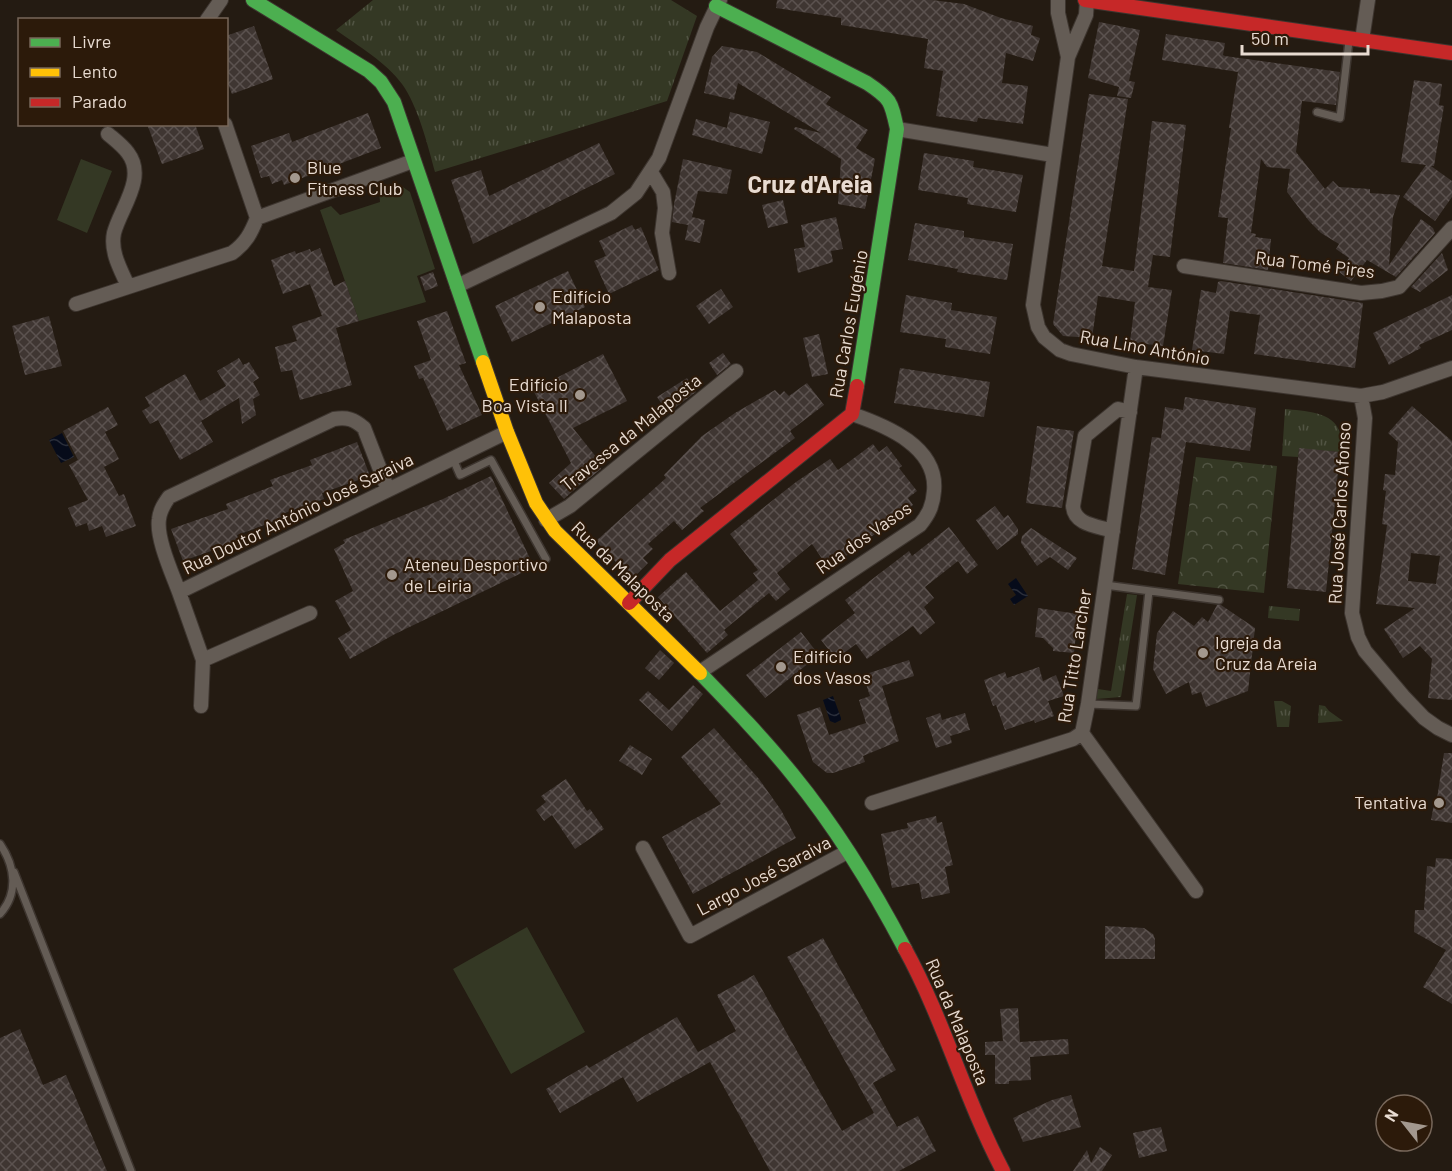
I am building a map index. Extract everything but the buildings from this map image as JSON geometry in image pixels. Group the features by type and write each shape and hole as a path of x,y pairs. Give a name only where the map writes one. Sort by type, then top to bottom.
{"street":[{"path":"208,18 222,0"},
{"name":"Rua da Malaposta","path":"254,0 369,71 381,82 394,102 507,432 528,486 550,525 700,672 786,766 818,808 847,852 915,967 939,1018 974,1112 1003,1171"},
{"name":"Rua Lino António","path":"1058,0 1058,13 1068,57"},
{"path":"1086,0 1185,11 1452,53"},
{"name":"Rua Lino António","path":"1086,0 1086,15 1068,57 1033,305 1038,327 1044,337 1060,350 1136,367 1361,396 1383,392 1452,368"},
{"path":"1356,39 1368,0"},
{"path":"457,286 611,213 636,193 658,158 718,3 883,93 892,104 897,129 1053,155"},
{"path":"76,304 232,253 243,245 257,218 226,126"},
{"name":"Rua Carlos Eugénio","path":"629,603 670,560 852,414 897,129"},
{"path":"108,134 129,154 134,166 134,182 114,234 116,257 128,286"},
{"path":"257,218 413,160"},
{"path":"651,172 663,192 665,208 663,232 669,273"},
{"name":"Rua Tomé Pires","path":"1184,266 1361,292 1382,291 1399,287 1452,228"},
{"name":"Rua Titto Larcher","path":"872,803 1073,739 1082,733 1136,367"},
{"name":"Travessa da Malaposta","path":"550,525 570,506 736,371"},
{"name":"Rua José Carlos Afonso","path":"1361,396 1365,418 1352,613 1358,637 1365,651 1403,696 1438,728 1452,735"},
{"path":"1113,531 1079,520 1073,506 1085,436 1118,409 1130,412"},
{"name":"Rua dos Vasos","path":"700,672 920,525 927,517 933,501 935,482 926,457 899,435 852,414"},
{"path":"179,592 159,531 162,507 169,497 334,418 345,417 355,420 364,428 388,490"},
{"name":"Rua Doutor António José Saraiva","path":"201,706 203,660 179,592 507,432"},
{"path":"203,660 310,613"},
{"path":"1082,733 1196,891"},
{"name":"Largo José Saraiva","path":"643,848 690,936 847,852"}],"lane":[{"path":"1317,112 1340,118 1356,39"},
{"path":"453,459 460,475 491,460 546,559"},
{"path":"510,494 528,486"},
{"path":"535,539 550,525"},
{"path":"1105,585 1219,600"},
{"path":"1088,704 1136,706 1149,591"},
{"path":"0,844 8,855 131,1171"},
{"path":"0,914 5,909 14,872"}],"green space":[{"path":"373,0 671,0 697,16 667,101 435,172 418,115 402,84 380,61 336,30"},
{"path":"81,159 112,171 87,233 57,220"},
{"path":"391,185 400,185 410,192 435,269 417,276 426,302 359,321 320,210 331,206 340,215 380,202 379,191 391,189"},
{"path":"1285,409 1309,412 1331,420 1340,433 1340,452 1299,449 1298,457 1282,456"},
{"path":"1196,457 1277,466 1264,593 1178,584"},
{"path":"1127,594 1137,595 1121,697 1096,699 1098,689 1111,691"},
{"path":"1269,606 1300,609 1299,621 1268,618"},
{"path":"1274,701 1282,701 1291,706 1289,727 1277,727"},
{"path":"1319,705 1325,706 1343,721 1318,723"},
{"path":"527,927 585,1032 511,1074 453,969"}],"water":[{"path":"62,433 74,457 61,463 49,440"},
{"path":"1016,578 1028,596 1014,605 1010,599 1016,595 1008,584"},
{"path":"833,696 841,718 835,723 830,721 823,700"}],"traffic: fast":[{"path":"253,0 369,71 381,82 394,102 483,362"},
{"path":"716,6 867,83 881,93 891,106 897,129 857,386"},
{"path":"700,673 782,762 825,816 854,859 905,949"}],"traffic: slow":[{"path":"483,362 507,432 536,503 555,531 700,673"}],"traffic: jam":[{"path":"1085,0 1452,53"},
{"path":"629,603 670,560 852,414 857,386"},
{"path":"905,949 919,976 989,1144 1003,1171"}],"place":[{"name":"Blue Fitness Club","path":"295,178"},
{"name":"Edifício Malaposta","path":"540,307"},
{"name":"Edifício Boa Vista II","path":"580,395"},
{"name":"Ateneu Desportivo de Leiria","path":"392,575"},
{"name":"Igreja da Cruz da Areia","path":"1203,653"},
{"name":"Edifício dos Vasos","path":"781,667"},
{"name":"Tentativa","path":"1439,803"}],"district":[{"name":"Cruz d'Areia","path":"810,185"}]}
